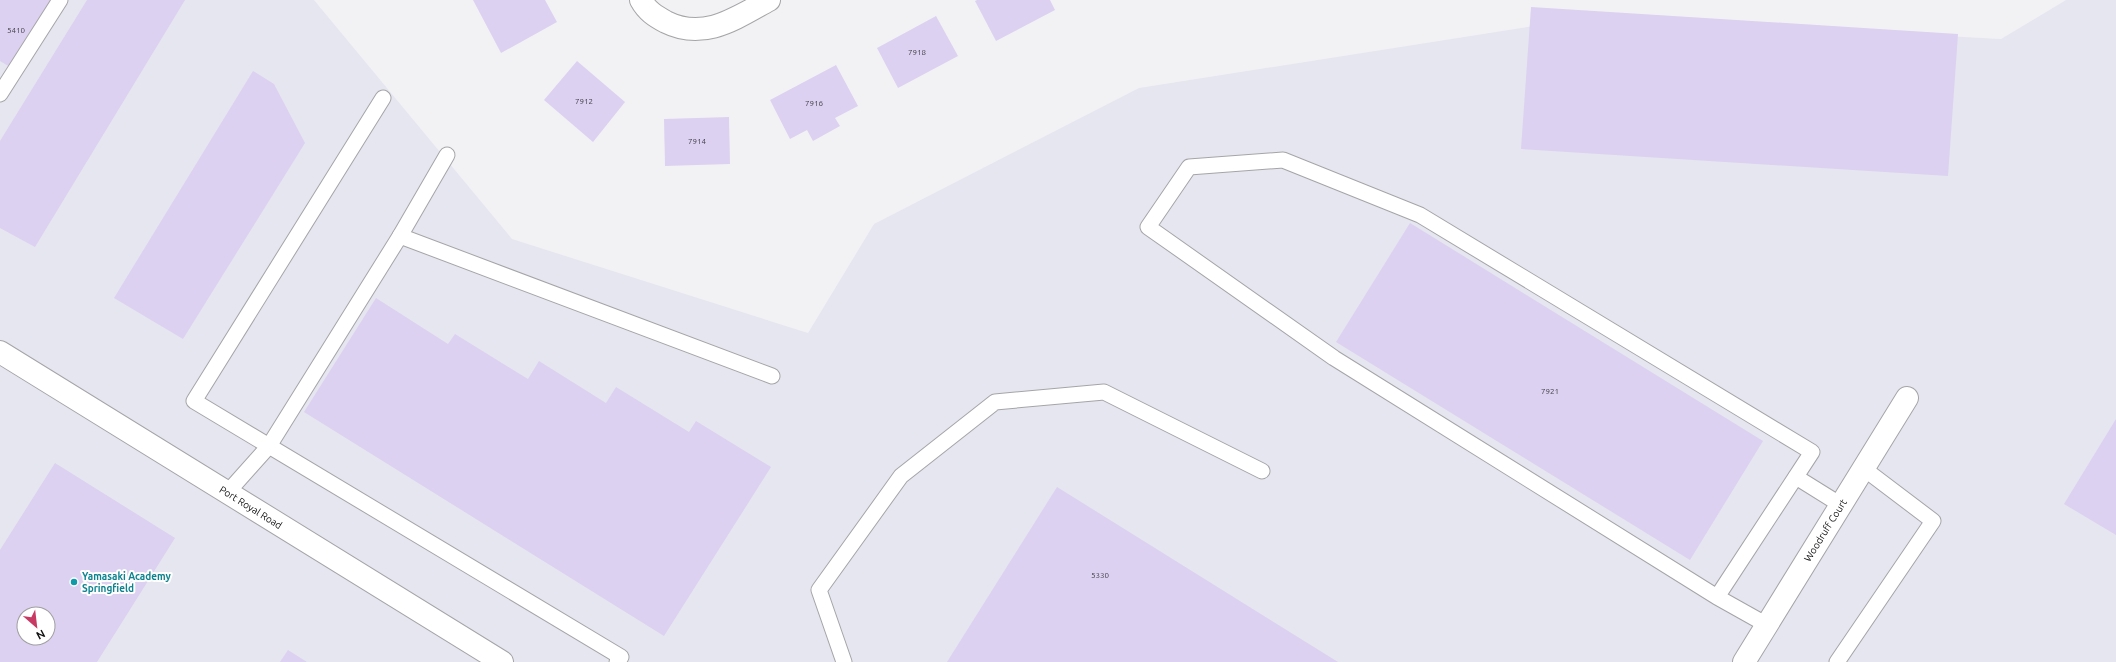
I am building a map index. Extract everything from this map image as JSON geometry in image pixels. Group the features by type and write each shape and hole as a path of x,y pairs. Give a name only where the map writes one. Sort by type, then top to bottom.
{"street":[{"path":"641,0 654,16 677,27 692,30 710,28 730,21 769,0"},
{"name":"Port Royal Road","path":"0,352 502,662"},
{"name":"Woodruff Court","path":"1744,662 1907,398"}],"lane":[{"path":"0,94 60,0"},
{"path":"383,98 194,401 621,657 618,662"},
{"path":"227,493 269,446 400,236 447,155"},
{"path":"1716,597 1812,452 1420,215 1283,160 1189,167 1148,227 1334,358 1716,597 1767,625"},
{"path":"400,236 772,376"},
{"path":"844,662 819,590 901,476 995,402 1104,392 1262,470"},
{"path":"1837,662 1933,521 1863,468"},
{"path":"1796,477 1841,505"}],"shaded area":[{"path":"0,0 314,0 512,239 808,333 874,224 1139,88 1591,17 2001,39 2066,0 2116,0 2116,662 0,662"}],"building":[{"path":"0,0 51,0 10,67 0,61"},
{"path":"87,0 185,0 35,247 0,228 0,141"},
{"path":"473,0 545,0 557,22 501,53"},
{"path":"1050,0 1055,10 996,41 975,1"},
{"path":"1531,7 1958,34 1948,176 1521,149"},
{"path":"936,16 958,56 898,88 877,48"},
{"path":"577,61 625,102 593,142 544,100"},
{"path":"836,65 858,106 835,118 840,126 813,141 807,130 790,139 770,100"},
{"path":"253,71 274,84 305,143 183,339 114,298"},
{"path":"729,117 730,164 665,166 664,119"},
{"path":"1410,223 1763,441 1690,560 1336,342"},
{"path":"376,298 448,344 455,334 528,379 539,361 606,403 616,387 689,432 696,421 771,467 664,636 304,412"},
{"path":"2116,419 2116,535 2064,504"},
{"name":"Yamasaki Academy Springfield","path":"55,463 175,538 97,662 0,662 0,550"},
{"path":"1057,487 1338,662 947,662"},
{"path":"288,650 307,662 280,662"}],"place":[{"name":"Yamasaki Academy Springfield","path":"74,582"}]}
